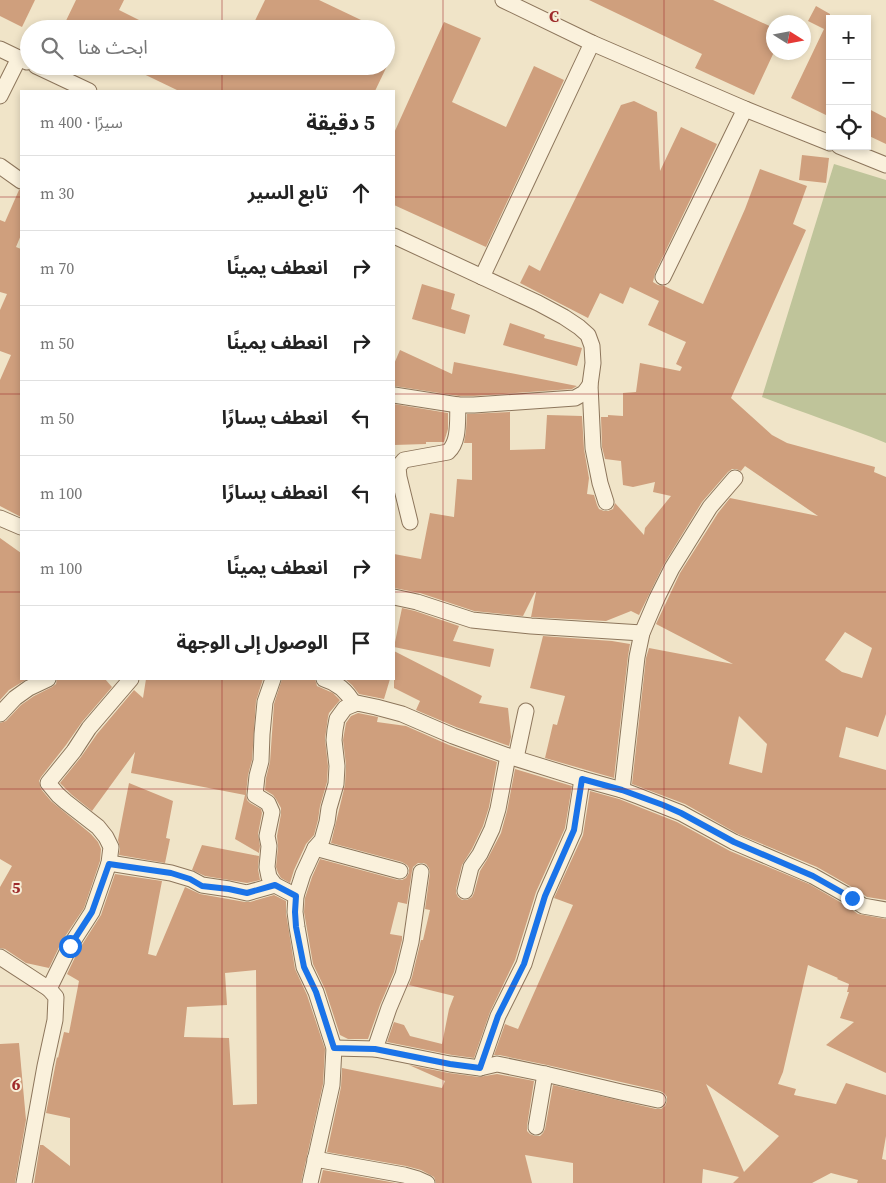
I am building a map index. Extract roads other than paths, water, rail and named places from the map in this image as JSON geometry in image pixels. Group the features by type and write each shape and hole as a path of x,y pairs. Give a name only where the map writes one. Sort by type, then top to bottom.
{"street":[{"path":"503,0 592,43 744,109 826,141"},
{"path":"482,278 592,43"},
{"path":"0,49 20,59"},
{"path":"0,96 20,67"},
{"path":"55,75 87,90"},
{"path":"663,277 744,109"},
{"path":"849,150 886,165"},
{"path":"0,166 20,180"},
{"path":"395,236 564,317 588,335 592,346 593,363 590,385 593,448 606,502"},
{"path":"395,395 458,405 575,398 584,393 590,385"},
{"path":"410,522 398,467 404,460 448,452 453,448 456,438 458,405"},
{"path":"622,790 637,657 642,633 672,568 710,507 735,478"},
{"path":"0,519 20,527"},
{"path":"395,598 417,602 472,620 642,633"},
{"path":"0,714 15,698 28,688 46,680"},
{"path":"49,989 70,946 92,912 109,864 111,847 98,827 58,795 48,783 74,751 89,728 130,680"},
{"path":"273,680 265,702 261,761 255,795 268,803 272,812 267,836 269,846 267,866 269,877 275,885 296,896"},
{"path":"327,680 344,689 354,704"},
{"path":"310,1183 332,1084 334,1048 316,992 304,967 296,927 296,896 303,874 315,848 322,840 327,822 336,784 337,766 334,740 337,719 345,708 357,703 376,706 402,714 453,736 512,757 622,790 681,813 734,842 813,876 863,906 886,910"},
{"path":"465,891 471,867 480,854 492,829 526,711"},
{"path":"480,1068 498,1016 524,964 545,896 574,830 582,779"},
{"path":"315,848 400,871"},
{"path":"109,864 171,873 190,879 202,886 247,893 275,885"},
{"path":"375,1049 389,1008 404,975 411,942 420,872"},
{"path":"0,957 49,989 56,997 55,1020 24,1183"},
{"path":"334,1048 375,1049 480,1068 497,1064 658,1100"},
{"path":"536,1127 545,1074"},
{"path":"315,1159 404,1175 427,1183"}]}
